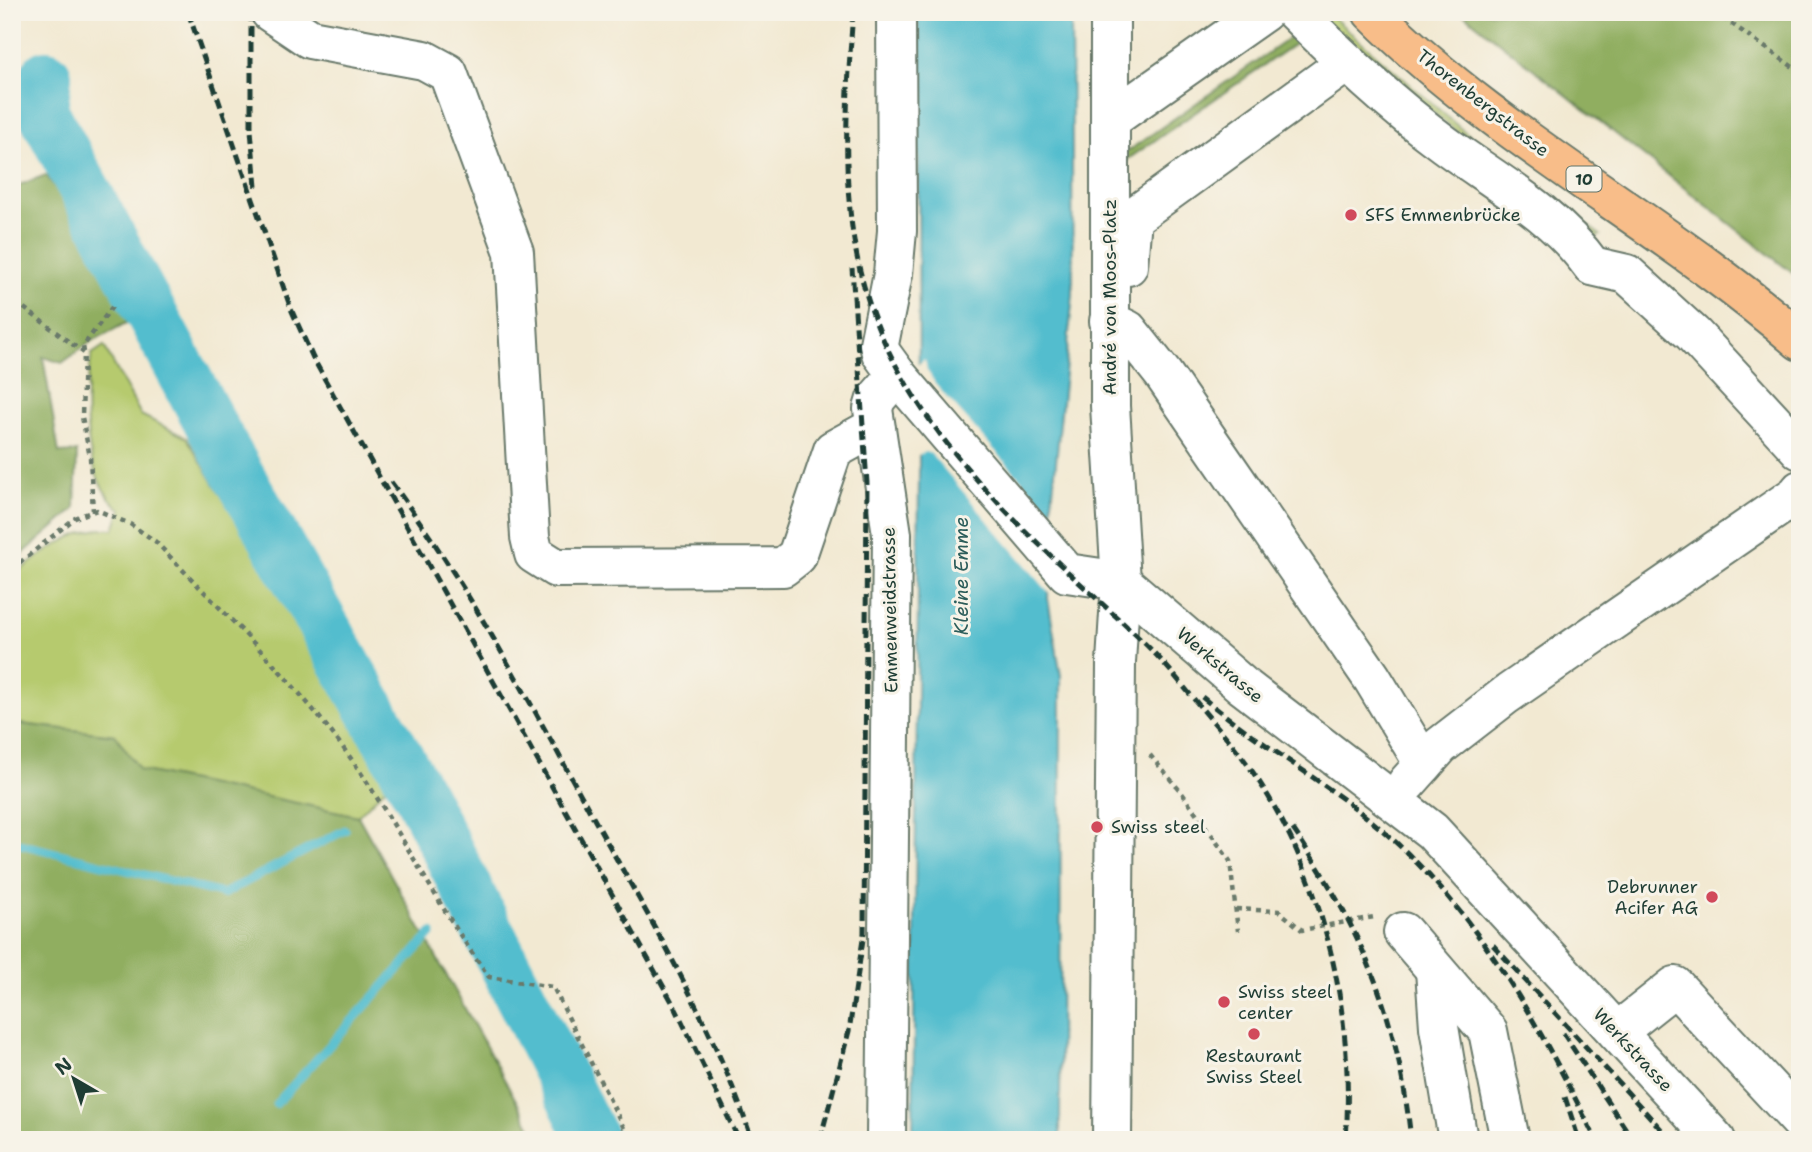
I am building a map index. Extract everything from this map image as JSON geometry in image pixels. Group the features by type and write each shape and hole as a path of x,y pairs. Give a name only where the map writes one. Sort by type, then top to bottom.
{"main road":[{"name":"Thorenbergstrasse","path":"1372,12 1463,91 1697,259 1800,341"}],"street":[{"path":"270,12 310,39 424,60 448,73 514,252 530,537 534,554 556,568 783,567 797,556 832,450 876,430"},
{"path":"896,12 897,231 893,274 879,344 881,354 1067,573 1121,581 1116,617 1112,1140"},
{"name":"André von Moos-Platz","path":"1110,12 1110,406 1121,581"},
{"path":"1110,120 1264,12"},
{"path":"1295,12 1372,88 1435,137 1541,212 1578,247 1592,266 1627,274 1693,334 1800,450"},
{"path":"1346,62 1132,218 1130,264 1109,304 1163,374 1371,678 1424,764"},
{"name":"Emmenweidstrasse","path":"886,1140 892,547 873,409 876,399 906,385"},
{"path":"1394,802 1440,746 1506,695 1798,495"},
{"name":"Werkstrasse","path":"1121,581 1243,686 1432,831 1716,1140"},
{"path":"1403,932 1488,1031 1510,1140"},
{"path":"1435,970 1439,1027 1458,1140"},
{"path":"1617,1032 1675,986 1794,1104"}],"path":[{"path":"1715,12 1800,72"},
{"path":"12,292 24,308 84,352"},
{"path":"93,512 90,457 82,417 83,346 112,307"},
{"path":"12,569 75,518 97,510 130,524 155,541 311,706 365,779 455,931 489,978 554,987 629,1140"},
{"path":"1116,714 1182,793 1230,861 1238,931"},
{"path":"1236,909 1279,911 1303,930 1360,921 1397,908 1403,932"}],"green space":[{"path":"1327,12 1460,128 1600,235 1595,238 1532,193 1318,18"},
{"path":"1461,12 1800,12 1800,279"},
{"path":"1298,32 1303,38 1121,164 1122,155"},
{"path":"12,171 17,186 46,175 92,245 130,321 92,341 62,363 43,357 59,453 77,452 75,509 12,563"},
{"path":"104,346 141,415 187,438 392,781 358,816 139,770 115,735 12,723 12,576 72,537 99,529 114,529 121,509 108,496 98,479 88,438 87,393 92,354"},
{"path":"12,723 115,735 140,770 358,816 538,1140 12,1140"}],"water":[{"name":"Kleine Emme","path":"918,12 1071,12 1073,294 1051,512 1048,599 1061,676 1060,1140 913,1140 919,473"}],"pier":[{"path":"925,359 927,370 937,386 1054,516 1051,595 931,454 925,452 916,456 916,366"}],"waterway":[{"path":"46,76 42,110 225,451 421,798 593,1140"},
{"path":"12,842 223,894 345,830"},
{"path":"276,1104 432,933"}],"railway":[{"path":"188,12 291,309 313,358 676,1009 739,1140"},
{"path":"251,12 251,130 256,187"},
{"path":"853,12 847,134 850,215 866,294 880,332 902,377 929,419 960,459 1028,534 1162,661 1240,754 1268,797 1292,842 1312,889 1327,938 1345,1038 1346,1140"},
{"path":"820,1140 849,1031 864,933 867,483 852,268"},
{"path":"391,482 447,563 498,646 659,935 701,1015 737,1097 752,1140"},
{"path":"1202,697 1368,818 1423,869 1453,903 1507,978 1554,1058 1596,1140"},
{"path":"1293,829 1339,903 1373,976 1397,1053 1411,1140"},
{"path":"1493,945 1671,1140"},
{"path":"1563,1033 1633,1140"},
{"path":"1565,1097 1579,1140"}],"place":[{"name":"SFS Emmenbrücke","path":"1351,215"},
{"name":"Swiss steel","path":"1097,827"},
{"name":"Debrunner Acifer AG","path":"1712,897"},
{"name":"Swiss steel center","path":"1224,1002"},
{"name":"Restaurant Swiss Steel","path":"1254,1034"}]}
